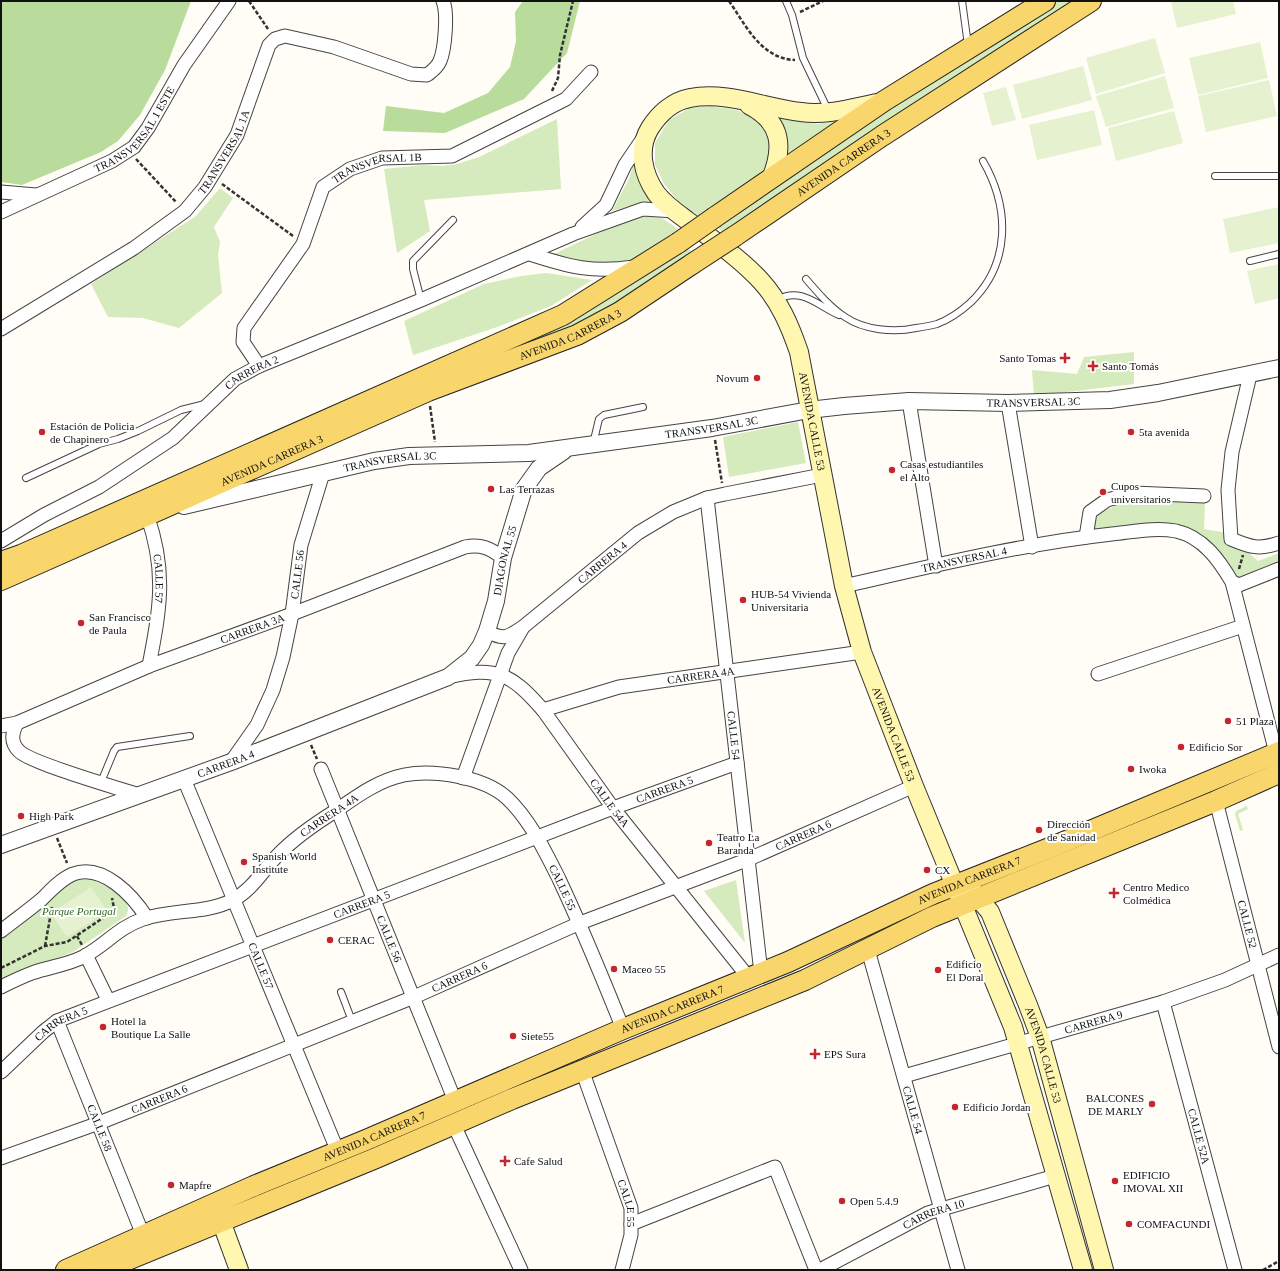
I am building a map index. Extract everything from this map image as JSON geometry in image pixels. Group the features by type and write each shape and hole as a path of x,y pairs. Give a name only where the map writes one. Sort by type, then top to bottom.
{"main road":[{"name":"AVENIDA CARRERA 3","path":"1,562 21,555 563,315 678,243 884,101 1045,1"},
{"name":"AVENIDA CARRERA 3","path":"1,580 428,391 577,335 620,312 888,132 1091,1"},
{"name":"AVENIDA CALLE 53","path":"884,101 830,113 801,112 739,100 703,97 689,98 667,109 656,120 648,133 643,148 643,164 649,181 664,202 742,263 760,280 776,300 791,329 799,352 844,586 862,652 944,859 971,902 1018,1044 1083,1270"},
{"name":"AVENIDA CALLE 53","path":"739,100 766,116 774,125 778,136 777,160 771,179"},
{"name":"AVENIDA CARRERA 7","path":"66,1270 254,1186 338,1152 455,1100 623,1029 755,976 901,908 1062,843 1278,752"},
{"name":"AVENIDA CARRERA 7","path":"103,1270 376,1158 582,1070 805,980 932,918 1216,801 1279,773"},
{"name":"AVENIDA CALLE 53","path":"971,902 990,912 1040,1037 1104,1270"},
{"path":"221,1221 239,1270"}],"street":[{"name":"TRANSVERSAL 1 ESTE","path":"1,212 112,161 128,151 143,136 184,65 229,1"},
{"path":"275,39 285,36 334,46 420,76 426,75 437,67 442,54 446,11 443,1"},
{"name":"TRANSVERSAL 1A","path":"1,329 134,248 185,211 198,197 212,176 241,126 269,45 275,39"},
{"name":"TRANSVERSAL 1B","path":"259,366 244,342 244,328 303,244 323,187 350,169 382,158 452,156 566,99 590,72"},
{"name":"CARRERA 2","path":"573,234 596,216 606,205 626,165 648,133"},
{"path":"1,192 36,195"},
{"name":"CARRERA 2","path":"1,541 44,515 99,487 173,438 235,379 259,366 421,300 530,254 573,234 643,209 675,211"},
{"path":"530,254 582,269 615,270 644,265"},
{"name":"TRANSVERSAL 3C","path":"147,515 374,461 437,455 529,453 712,428 809,410 908,402 1008,403 1110,400 1250,375 1279,368"},
{"path":"1250,375 1232,452 1228,490 1231,539 1246,546 1266,547 1279,543"},
{"path":"908,402 936,566"},
{"path":"1008,403 1032,547"},
{"name":"DIAGONAL 55","path":"448,678 472,658 481,646 488,631 496,601 503,558 520,500 531,478 548,460 567,448"},
{"name":"CALLE 56","path":"231,762 257,725 273,690 283,657 292,614 301,545 323,473"},
{"name":"CARRERA 4","path":"488,631 502,638 509,636 523,627 638,534 673,512 706,498 822,475"},
{"path":"1086,537 1090,512 1107,500 1134,493 1204,496"},
{"name":"CALLE 54","path":"706,498 748,859 755,976"},
{"name":"CALLE 57","path":"147,515 158,552 161,579 159,614 149,666"},
{"name":"TRANSVERSAL 4","path":"844,586 936,566 1086,537 1161,529 1177,532 1193,538 1207,548 1234,583 1243,626 1278,752"},
{"name":"CARRERA 3A","path":"1,726 17,723 149,666 292,614 465,547 474,545 490,548 503,558"},
{"path":"1234,583 1239,585 1279,569"},
{"path":"1098,674 1243,626"},
{"path":"463,778 508,654 523,627"},
{"name":"CARRERA 4A","path":"543,710 619,687 727,673 862,652"},
{"name":"CALLE 54A","path":"448,678 482,672 491,672 517,684 543,710 613,808 675,886 755,976"},
{"name":"CARRERA 4","path":"1,845 231,762 448,678"},
{"path":"17,723 13,731 12,738 15,746 20,752 40,761 139,795"},
{"name":"CARRERA 5","path":"1,1072 42,1032 58,1021 108,1000 536,837 737,763"},
{"name":"CALLE 56","path":"321,769 455,1100"},
{"name":"CARRERA 4A","path":"1,987 32,973 75,961 86,955 119,930 147,918 217,906 234,900 247,890 277,856 301,834 337,809 377,785 402,775 425,772 463,778"},
{"name":"CALLE 55","path":"463,778 484,784 505,797 520,812 536,837 580,923 623,1029"},
{"name":"CALLE 57","path":"184,779 338,1152"},
{"name":"CARRERA 6","path":"1,1158 99,1123 414,997 580,923 748,859 914,786"},
{"name":"CALLE 52","path":"1216,801 1279,1047"},
{"path":"1,931 73,874 92,874 116,883 132,896 147,918"},
{"name":"CALLE 54","path":"868,950 958,1270"},
{"path":"86,955 108,1000"},
{"name":"CARRERA 9","path":"904,1076 1163,1002 1225,980 1279,955"},
{"name":"CALLE 52A","path":"1163,1002 1235,1270"},
{"name":"CALLE 58","path":"58,1021 143,1235"},
{"name":"CALLE 55","path":"582,1070 631,1208 631,1235 622,1270"},
{"path":"454,1125 521,1270"},
{"path":"631,1224 775,1167 816,1270"},
{"name":"CARRERA 10","path":"820,1270 913,1220 941,1208 1055,1176"}],"lane":[{"path":"786,1 792,15 803,58 830,113"},
{"path":"962,1 969,48"},
{"path":"776,300 782,297 802,295 846,318 880,329 905,331 938,324 963,310 978,295 990,277 998,260 1002,244 1004,227 1002,210 996,189 983,161"},
{"path":"1215,176 1279,176"},
{"path":"421,300 413,269 413,261 453,220"},
{"path":"1250,261 1279,254"},
{"path":"806,279 825,300 846,318"},
{"path":"26,478 99,444 118,440 181,410 209,403"},
{"path":"593,445 599,419 604,415 643,407"},
{"path":"101,782 117,747 190,736"},
{"path":"341,992 352,1021"}],"path":[{"path":"249,1 275,39"},
{"path":"549,96 557,82 560,55 573,1"},
{"path":"728,1 748,32 765,48 793,60 803,58"},
{"path":"792,15 823,1"},
{"path":"128,151 185,211"},
{"path":"212,176 303,244"},
{"path":"430,405 437,455"},
{"path":"712,428 724,494"},
{"path":"1234,583 1246,546"},
{"path":"307,733 321,769"},
{"path":"52,826 73,874"},
{"path":"1,968 45,946 67,942 109,915 114,908 113,900 110,895"},
{"path":"45,946 52,905"},
{"path":"1263,1270 1279,1261"}],"green space":[{"path":"1,1 191,1 165,70 140,115 118,141 101,152 22,185 1,182"},
{"path":"523,1 580,1 567,53 524,99 445,133 383,131 386,106 444,113 488,93 510,67 516,41 515,12"},
{"path":"1057,1 1081,1 900,115 723,233 717,226 776,183"},
{"path":"1171,1 1233,1 1236,14 1177,28"},
{"path":"1155,38 1165,73 1096,94 1086,58"},
{"path":"1260,42 1268,78 1198,95 1189,58"},
{"path":"1083,66 1092,100 1022,119 1013,85"},
{"path":"1165,76 1174,108 1106,127 1096,96"},
{"path":"1269,80 1277,116 1206,132 1198,96"},
{"path":"1006,87 1016,120 992,126 983,93"},
{"path":"711,106 738,111 751,118 766,132 770,141 771,150 770,159 766,168 758,177 738,192 699,216 679,202 664,184 655,165 655,143 669,120 690,108"},
{"path":"1094,110 1102,145 1037,160 1029,125"},
{"path":"1174,111 1183,143 1116,161 1108,128"},
{"path":"777,113 817,124 842,120 787,158 785,135"},
{"path":"557,119 561,189 424,200 430,231 397,253 384,169 423,165 444,166 457,164 479,157"},
{"path":"635,158 653,203 639,204 612,211 629,179"},
{"path":"220,188 233,198 214,227 220,242 218,255 222,293 179,328 143,318 108,317 91,284 196,216"},
{"path":"1279,207 1279,243 1230,253 1223,219"},
{"path":"646,216 662,218 678,229 643,253 623,262 602,265 589,264 550,256 625,220"},
{"path":"685,247 695,253 603,315 418,387"},
{"path":"1279,264 1279,298 1255,304 1247,271"},
{"path":"546,273 592,280 551,306 497,327 413,355 404,321 484,284 521,276"},
{"path":"1134,352 1134,384 1034,396 1032,370 1077,374 1084,357"},
{"path":"798,422 806,463 729,477 723,437"},
{"path":"1134,498 1205,503 1204,529 1227,533 1258,561 1279,553 1279,569 1243,584 1203,542 1167,526 1091,531 1099,513"},
{"path":"1247,806 1248,809 1238,814 1243,830 1240,831 1235,814 1236,811"},
{"name":"Parque Portugal","path":"93,879 112,888 123,897 127,903 128,909 126,916 73,952 19,972 1,981 1,934 60,888 76,880"},
{"path":"736,880 745,943 704,891"},
{"path":"91,887 107,911 67,937 51,913"}],"place":[{"name":"Santo Tomas","path":"1065,358"},
{"name":"Santo Tomás","path":"1093,366"},
{"name":"Novum","path":"757,378"},
{"name":"Estación de Policia de Chapinero","path":"42,432"},
{"name":"5ta avenida","path":"1131,432"},
{"name":"Casas estudiantiles el Alto","path":"892,470"},
{"name":"Las Terrazas","path":"491,489"},
{"name":"Cupos universitarios","path":"1103,492"},
{"name":"HUB-54 Vivienda Universitaria","path":"743,600"},
{"name":"San Francisco de Paula","path":"81,623"},
{"name":"51 Plaza","path":"1228,721"},
{"name":"Edificio Sor","path":"1181,747"},
{"name":"Iwoka","path":"1131,769"},
{"name":"High Park","path":"21,816"},
{"name":"Dirección de Sanidad","path":"1039,830"},
{"name":"Teatro La Baranda","path":"709,843"},
{"name":"Spanish World Institute","path":"244,862"},
{"name":"CX","path":"927,870"},
{"name":"Centro Medico Colmédica","path":"1114,893"},
{"name":"CERAC","path":"330,940"},
{"name":"Maceo 55","path":"614,969"},
{"name":"Edificio El Doral","path":"938,970"},
{"name":"Hotel la Boutique La Salle","path":"103,1027"},
{"name":"Siete55","path":"513,1036"},
{"name":"EPS Sura","path":"815,1054"},
{"name":"BALCONES DE MARLY","path":"1152,1104"},
{"name":"Edificio Jordan","path":"955,1107"},
{"name":"Cafe Salud","path":"505,1161"},
{"name":"EDIFICIO IMOVAL XII","path":"1115,1181"},
{"name":"Mapfre","path":"171,1185"},
{"name":"Open 5.4.9","path":"842,1201"},
{"name":"COMFACUNDI","path":"1129,1224"}]}
